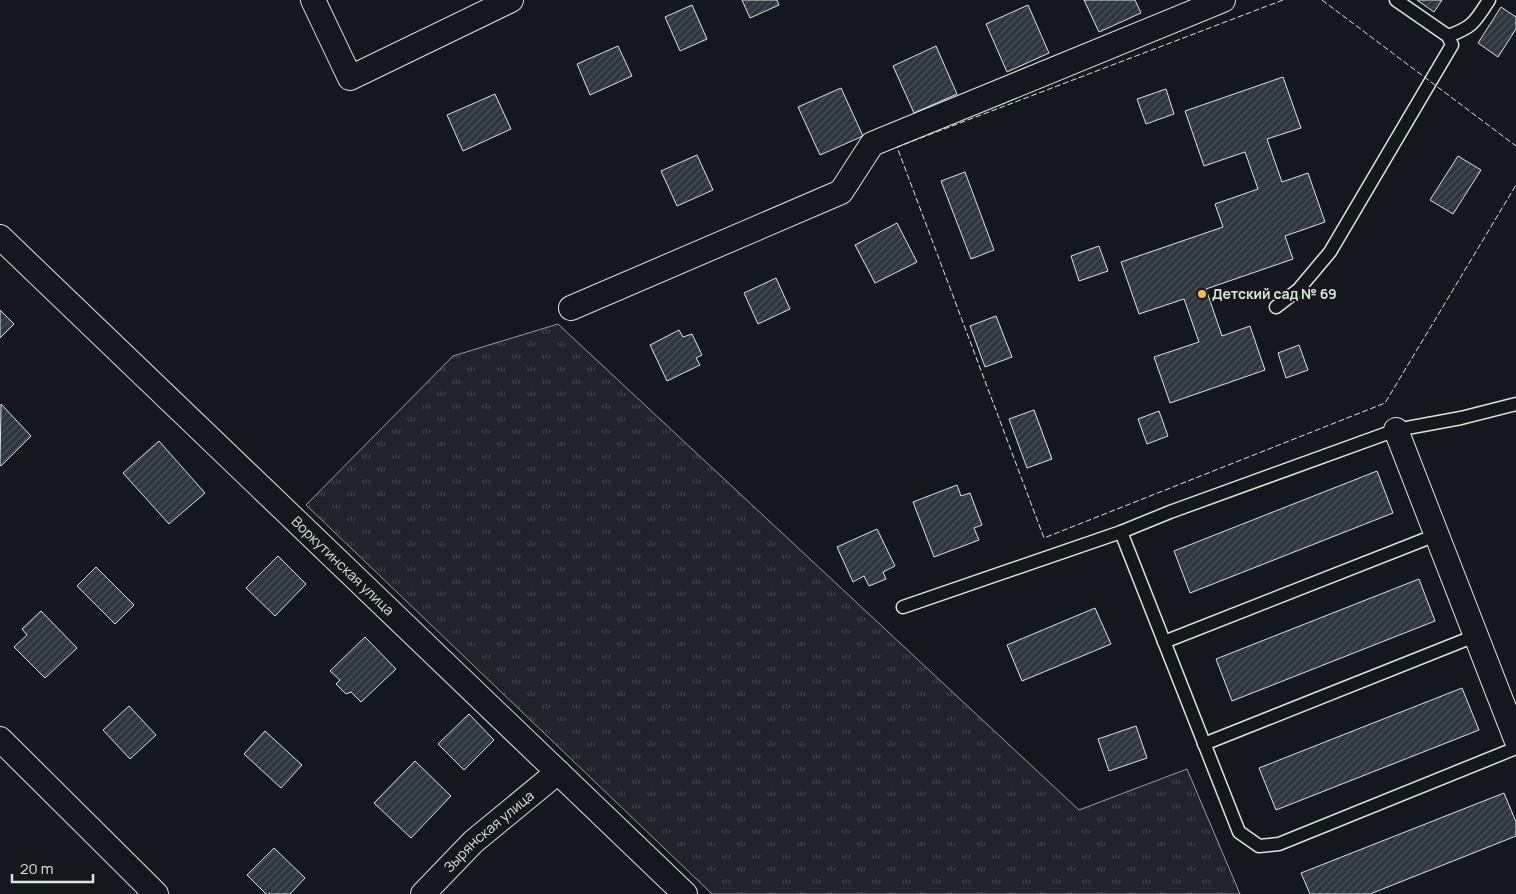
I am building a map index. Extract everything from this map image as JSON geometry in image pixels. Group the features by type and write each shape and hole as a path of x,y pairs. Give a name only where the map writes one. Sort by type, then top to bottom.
{"street":[{"path":"313,0 350,78 511,0"},
{"path":"571,308 841,192 872,144 1223,0"},
{"name":"Воркутинская улица","path":"0,238 685,894"},
{"path":"1396,430 1516,739"},
{"path":"0,739 156,894"},
{"name":"Зырянская улица","path":"423,894 473,842 558,772"}],"lane":[{"path":"1276,306 1298,290 1330,252 1452,45 1448,36 1396,0"},
{"path":"1448,36 1468,28 1476,21 1489,0"},
{"path":"903,607 1121,532 1170,512 1396,430 1461,418 1516,404"},
{"path":"1121,532 1239,832 1259,846 1278,844 1516,748"},
{"path":"1164,642 1436,535"},
{"path":"1204,744 1475,636"}],"green space":[{"path":"558,324 1079,810 1187,769 1240,894 712,894 306,505 453,356"}],"building":[{"path":"742,0 777,0 779,5 750,18"},
{"path":"1084,0 1135,0 1141,13 1099,32"},
{"path":"1417,0 1442,0 1434,12"},
{"path":"692,5 707,39 680,51 665,17"},
{"path":"1028,5 1049,53 1007,72 986,24"},
{"path":"1501,7 1516,17 1516,29 1498,57 1478,43"},
{"path":"618,46 632,76 590,95 577,64"},
{"path":"936,46 957,94 914,113 893,66"},
{"path":"1283,77 1301,128 1267,139 1282,182 1308,173 1325,222 1285,236 1293,259 1206,289 1222,336 1250,326 1265,370 1170,403 1154,357 1199,342 1184,299 1139,314 1121,262 1223,227 1215,204 1258,189 1245,152 1204,166 1185,111"},
{"path":"841,88 863,136 820,155 798,107"},
{"path":"1166,89 1174,114 1146,124 1137,99"},
{"path":"495,94 511,129 463,151 447,115"},
{"path":"697,155 713,190 677,206 661,171"},
{"path":"1458,156 1481,170 1453,214 1430,200"},
{"path":"965,172 994,250 971,259 941,181"},
{"path":"897,223 917,262 875,283 855,245"},
{"path":"1099,246 1108,271 1079,281 1071,256"},
{"path":"776,278 790,309 758,324 744,293"},
{"path":"0,310 14,324 0,338"},
{"path":"996,316 1012,357 985,367 970,326"},
{"path":"679,330 683,337 692,334 702,355 696,358 700,365 667,381 650,345"},
{"path":"1299,345 1308,370 1286,378 1278,353"},
{"path":"1,404 31,436 1,466 0,465"},
{"path":"1034,410 1052,459 1027,468 1009,419"},
{"path":"1159,411 1168,436 1147,444 1138,419"},
{"path":"159,441 205,493 169,524 123,473"},
{"path":"1377,471 1393,513 1190,593 1174,551"},
{"path":"957,485 961,496 970,493 982,525 974,528 979,540 934,557 913,502"},
{"path":"877,529 895,566 883,572 886,579 869,586 864,576 853,582 837,547"},
{"path":"278,556 306,584 275,616 246,588"},
{"path":"96,567 134,605 115,624 77,586"},
{"path":"1419,579 1435,621 1232,701 1216,659"},
{"path":"1095,608 1111,644 1022,681 1007,645"},
{"path":"41,611 77,648 45,678 14,647 27,635 22,629"},
{"path":"365,637 396,669 361,702 351,692 346,694 336,684 340,680 330,671"},
{"path":"1462,688 1479,730 1276,810 1259,768"},
{"path":"129,706 156,735 130,759 103,730"},
{"path":"469,714 494,740 464,770 438,744"},
{"path":"1136,726 1147,758 1109,771 1098,739"},
{"path":"265,731 302,765 281,788 244,754"},
{"path":"415,761 451,796 411,838 374,803"},
{"path":"1504,793 1516,822 1516,836 1370,894 1310,894 1301,873"},
{"path":"274,848 305,878 290,894 266,894 247,875"}],"fence":[{"path":"1283,0 897,147 1044,538 1385,403 1516,185"},
{"path":"1322,0 1516,146"}],"place":[{"name":"Детский сад № 69","path":"1202,294"}]}
